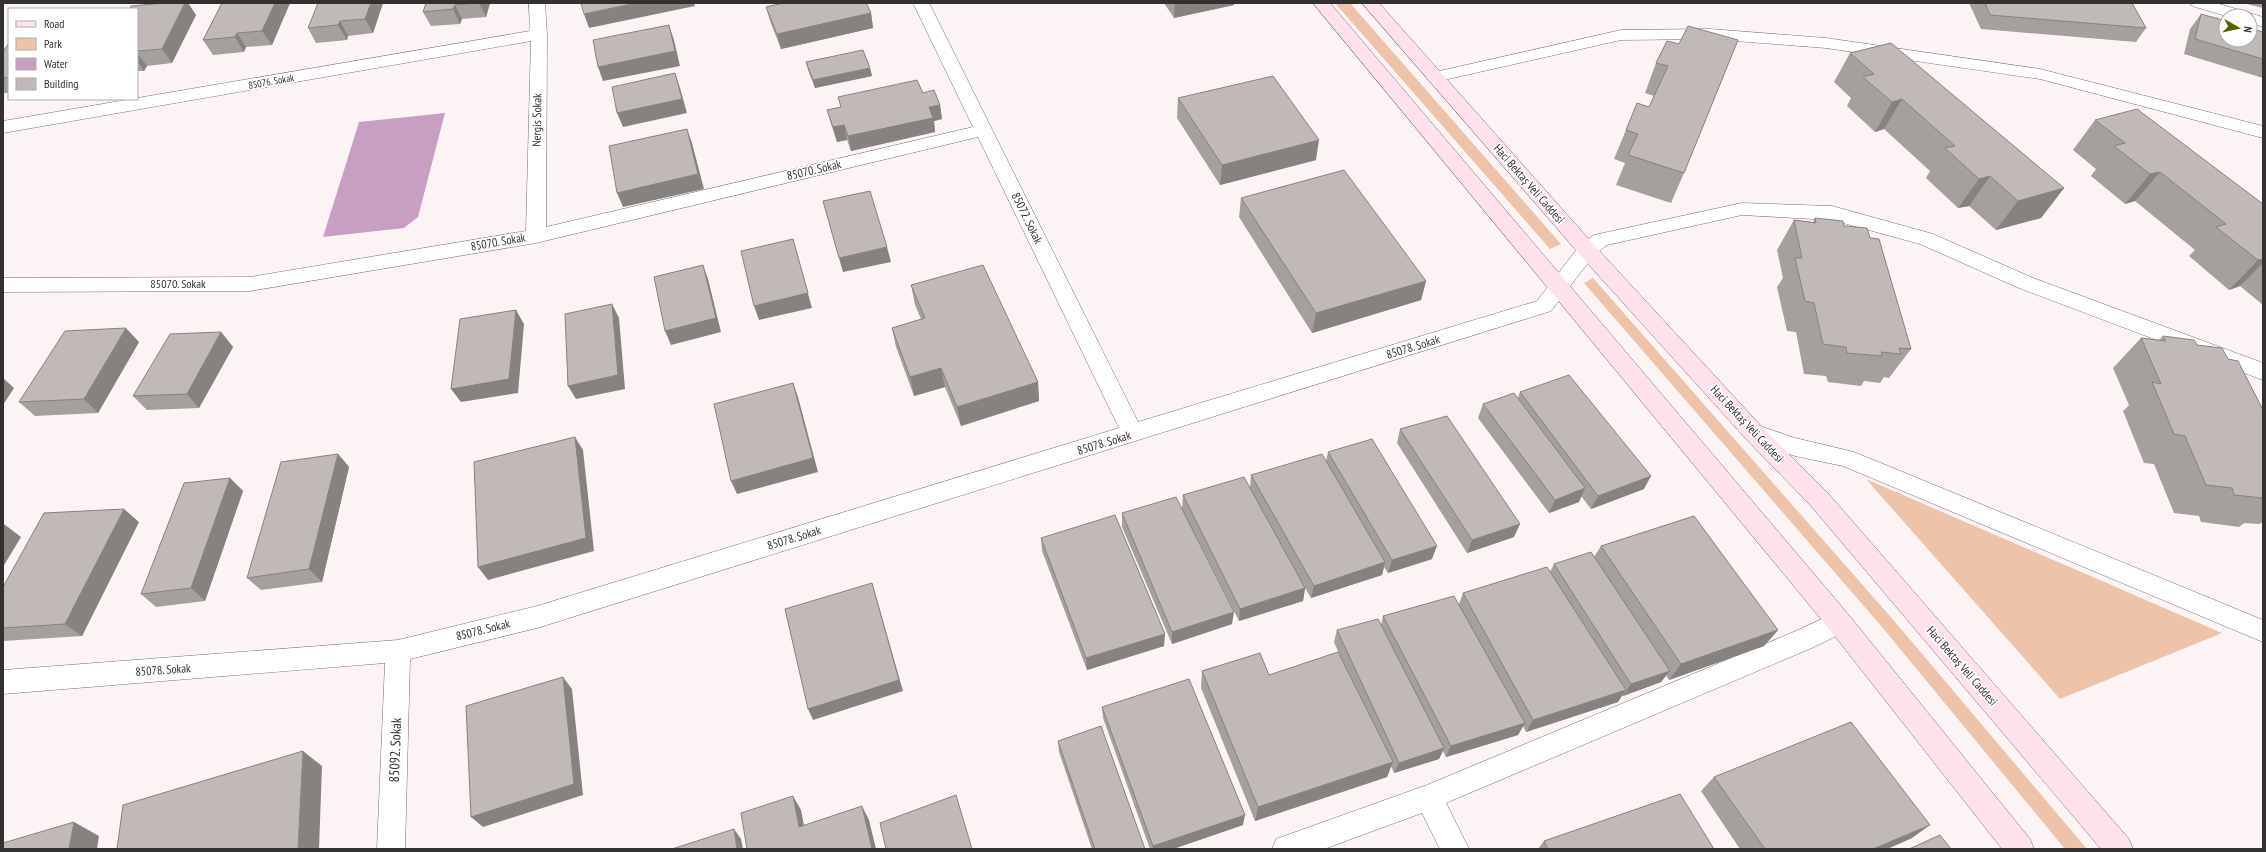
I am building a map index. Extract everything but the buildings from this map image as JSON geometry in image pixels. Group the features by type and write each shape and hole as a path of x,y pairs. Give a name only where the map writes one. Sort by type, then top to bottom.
{"main road":[{"path":"1321,3 1839,622 2020,849"},
{"name":"Haci Bektaş Veli Caddesi","path":"1370,3 1587,250 1754,433 1819,500 2119,849"}],"street":[{"name":"Nergis Sokak","path":"536,236 539,34 537,3"},
{"name":"85072. Sokak","path":"921,3 1133,434"},
{"path":"2198,3 2218,9"},
{"name":"85076. Sokak","path":"3,126 539,34"},
{"path":"1435,77 1622,35 1710,34 1826,43 2040,74 2263,132"},
{"name":"85070. Sokak","path":"3,285 250,284 536,236 984,130"},
{"path":"1587,250 1601,240 1742,209 1832,213 1926,239 2026,283 2263,372"},
{"name":"85078. Sokak","path":"3,682 398,651 537,617 1544,306 1587,250"},
{"path":"1754,433 1795,447 1846,458 2263,631"},
{"path":"1286,849 1429,797 1805,639 1839,622"},
{"name":"85092. Sokak","path":"391,849 398,651"},
{"path":"1429,797 1456,849"}],"green space":[{"path":"1335,3 1350,3 1561,244 1550,249"},
{"path":"1593,278 1896,623 2087,849 2065,849 1882,627 1584,283"},
{"path":"1866,479 2222,633 2060,699"}],"water":[{"path":"445,113 418,217 404,228 323,237 359,122"}]}
